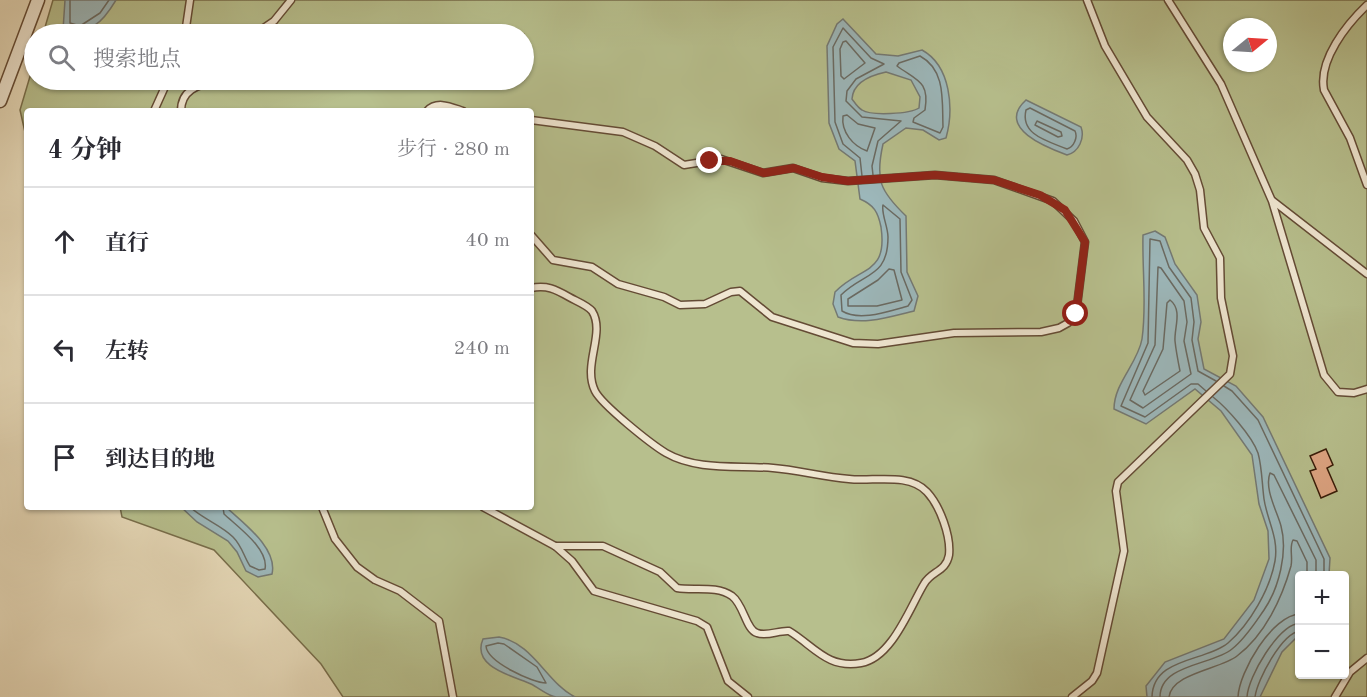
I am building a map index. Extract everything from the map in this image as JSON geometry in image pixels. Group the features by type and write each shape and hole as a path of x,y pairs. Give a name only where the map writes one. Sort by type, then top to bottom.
{"street":[{"path":"29,24 38,0"},
{"path":"0,100 24,37"}],"lane":[{"path":"186,24 190,0"},
{"path":"270,24 291,0"},
{"path":"1072,697 1092,681 1102,652 1124,551 1116,491 1118,482 1230,374 1234,362 1221,298 1220,258 1204,228 1200,190 1194,174 1187,160 1147,117 1105,46 1087,0"},
{"path":"1168,0 1221,84 1272,201 1324,375 1338,392 1354,393 1367,389"},
{"path":"1367,5 1356,16 1330,57 1323,75 1323,86 1350,138 1367,184"},
{"path":"155,108 163,90"},
{"path":"181,108 181,101 191,90"},
{"path":"429,108 443,105 453,108"},
{"path":"534,120 623,132 655,146 684,165 721,159 764,173 794,168 822,177 848,181 935,175 994,180 1040,195 1065,210 1083,236 1086,248 1077,287 1076,314 1068,323 1059,328 1041,332 954,333 878,344 853,343 772,317 740,291 731,292 705,304 680,305 664,297 618,284 592,267 553,260 534,238"},
{"path":"1272,201 1367,274"},
{"path":"534,288 551,287 590,309 596,325 590,370 595,393 645,438 666,453 679,459 705,464 773,468 850,480 888,479 912,483 925,489 933,498 949,545 947,563 924,582 914,607 895,636 875,657 861,663 835,661 818,655 789,631 757,633 750,629 739,603 725,592 714,589 677,588 660,572 603,546 555,546"},
{"path":"323,510 334,539 357,567 375,580 400,591 439,621 453,697"},
{"path":"489,510 555,546 572,561 594,591 697,621 707,627 728,681 748,697"},
{"path":"1335,697 1350,672 1367,658"}],"green space":[{"path":"53,0 1367,0 1367,697 343,697 321,664 214,550 122,517 121,510 534,510 534,108 24,108 24,128 20,110 26,90 534,90 534,24 46,24"}],"water":[{"path":"65,0 116,0 96,24 63,24"},
{"path":"843,19 876,54 898,56 922,50 939,66 948,89 950,102 946,138 939,140 923,130 906,128 883,144 880,176 885,192 906,216 907,272 918,296 914,311 876,320 857,321 838,317 833,304 835,292 876,262 882,243 877,213 869,204 860,199 855,161 839,149 829,123 827,46 837,24","holes":["886,72 911,80 920,97 919,108 908,112 890,114 867,112 859,108 852,99 856,88 864,80 875,75"]},
{"path":"1026,100 1081,127 1081,140 1078,148 1067,155 1038,142 1020,128 1017,119 1018,110"},
{"path":"1155,231 1165,237 1175,264 1197,295 1201,322 1198,339 1204,369 1236,386 1263,417 1330,558 1329,571 1295,571 1295,639 1282,652 1260,697 1147,697 1146,686 1165,662 1224,639 1254,600 1269,559 1268,531 1259,504 1252,455 1221,411 1195,389 1146,424 1114,409 1118,390 1140,348 1142,339 1143,235"},
{"path":"184,510 229,510 250,528 265,546 270,555 272,574 258,577 246,571 237,552 228,541 197,522"},
{"path":"499,637 521,647 556,683 575,697 556,697 547,694 531,684 505,674 488,663 481,649 483,639"}],"building":[{"path":"1326,449 1333,465 1327,468 1337,491 1321,498 1310,471 1316,469 1310,456"}],"route":[{"path":"710,161 721,159 730,161 764,173 794,168 822,177 848,181 935,175 994,180 1040,195 1065,210 1074,221 1085,242 1086,248 1077,287 1076,314"}]}
